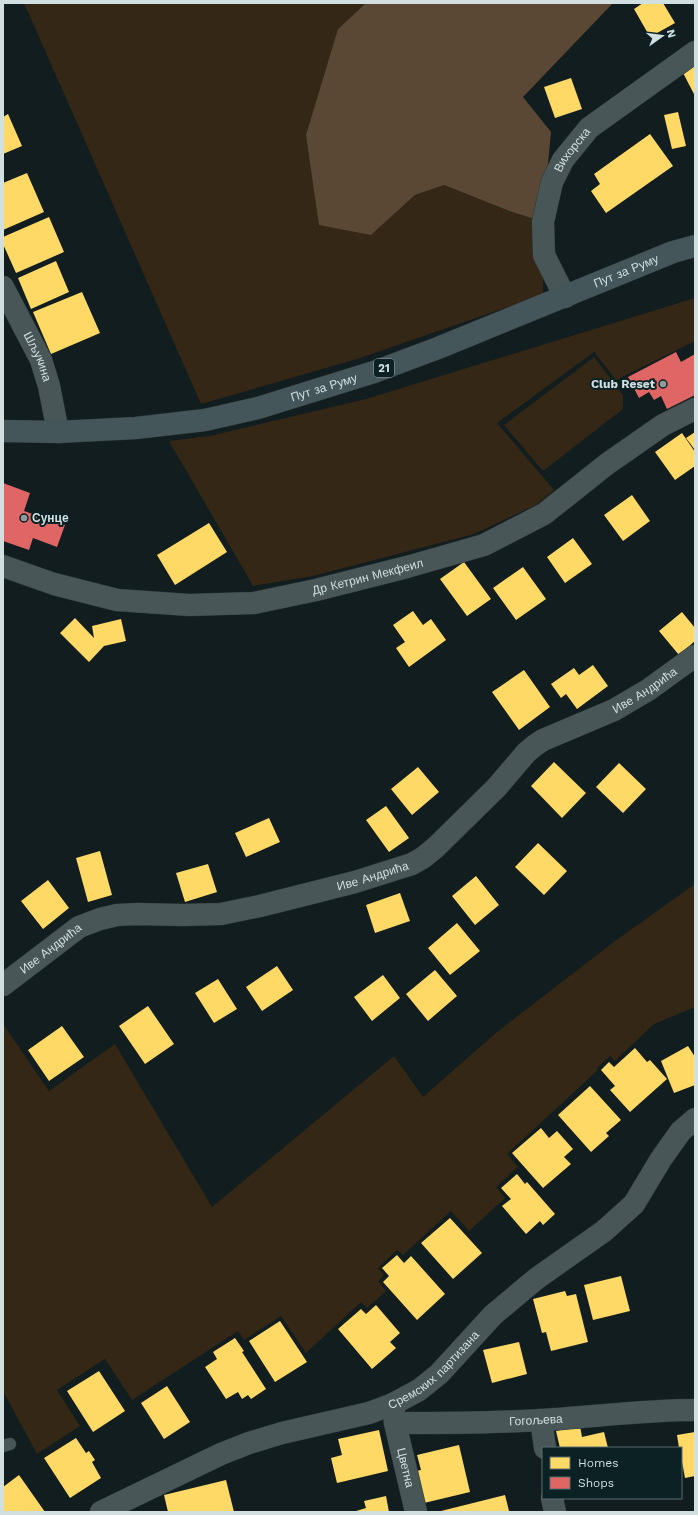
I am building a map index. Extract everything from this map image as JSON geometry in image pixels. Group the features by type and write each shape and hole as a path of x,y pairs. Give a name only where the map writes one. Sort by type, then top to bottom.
{"main road":[{"name":"Пут за Руму","path":"3,432 58,432 143,427 205,420 258,408 374,372 438,348 673,252 695,246"}],"street":[{"name":"Вихорска","path":"565,296 544,255 543,222 552,182 557,171 563,160 589,128 695,52"},
{"name":"Шљукина","path":"3,287 41,360 49,386 58,432"},
{"name":"Др Кетрин Мекфеил","path":"3,566 54,584 124,600 189,605 254,603 316,590 407,567 484,545 544,514 608,464 663,425 695,409"},
{"name":"Иве Андрића","path":"3,985 79,927 100,919 117,915 137,914 222,914 253,908 355,882 412,864 424,857 436,847 497,787 534,746 543,740 614,710 648,690 695,656"},
{"name":"Сремских партизана","path":"101,1512 135,1504 221,1454 249,1443 282,1433 369,1413 394,1414 419,1390 439,1374 493,1315 536,1279 604,1231 634,1204 681,1131 695,1119"},
{"name":"Гогољева","path":"394,1414 461,1423 541,1420 611,1414 695,1410"},
{"name":"Цветна","path":"394,1414 416,1512"},
{"path":"541,1420 545,1447"},
{"path":"552,1499 555,1512"}],"shaded area":[{"path":"24,3 366,3 338,29 371,235 415,195 444,185 512,212 544,222 543,295 357,359 201,404"},
{"path":"366,3 613,3 523,97 551,132 544,222 512,212 444,185 415,195 371,235 319,225 306,135 338,29"},
{"path":"695,298 695,341 616,380 594,352 497,423 554,490 536,505 474,534 313,576 253,586 169,441 210,436 366,399"},
{"path":"594,357 623,395 623,409 543,471 504,425"},
{"path":"695,884 695,1007 654,1024 615,1061 610,1056 597,1068 598,1070 507,1154 518,1167 496,1187 505,1198 469,1231 451,1211 403,1255 397,1250 378,1268 384,1275 378,1281 386,1291 367,1308 361,1302 306,1353 281,1316 244,1340 238,1331 132,1400 105,1359 57,1390 80,1426 37,1454 3,1391 3,1024 49,1091 115,1044 212,1207 394,1056 423,1097 497,1032 615,941"}],"building: Homes":[{"path":"643,3 663,3 675,23 650,37 634,9"},
{"path":"695,62 695,96 681,69"},
{"path":"571,78 582,109 555,118 544,87"},
{"path":"678,112 686,146 672,149 664,115"},
{"path":"8,114 22,146 3,154 3,117"},
{"path":"650,134 673,166 606,213 591,191 600,184 594,174"},
{"path":"27,173 44,212 3,230 3,183"},
{"path":"49,217 64,252 16,273 3,244 3,237"},
{"path":"56,261 69,292 31,309 18,278"},
{"path":"82,292 100,333 51,354 33,312"},
{"path":"695,432 695,450 686,438"},
{"path":"682,433 695,452 695,466 675,480 655,452"},
{"path":"632,495 650,521 623,541 604,515"},
{"path":"209,523 227,552 175,585 157,555"},
{"path":"573,538 592,564 565,583 547,557"},
{"path":"464,562 491,599 467,616 440,579"},
{"path":"523,567 546,599 516,620 493,588"},
{"path":"413,611 423,625 431,619 446,640 409,667 396,648 405,642 393,625"},
{"path":"682,612 695,628 695,641 679,655 659,631"},
{"path":"75,618 94,638 92,626 121,619 126,641 104,646 89,662 60,633"},
{"path":"593,665 608,686 577,709 566,694 561,698 551,684 574,668 579,675"},
{"path":"524,670 550,707 519,730 492,692"},
{"path":"554,762 586,793 562,818 531,786"},
{"path":"619,763 646,789 623,813 596,787"},
{"path":"418,767 439,792 412,815 391,789"},
{"path":"386,806 409,838 389,852 366,820"},
{"path":"269,818 280,842 246,857 235,833"},
{"path":"538,843 567,871 544,895 515,867"},
{"path":"100,851 112,895 88,902 76,858"},
{"path":"208,864 217,892 185,902 176,873"},
{"path":"476,876 499,905 475,925 452,896"},
{"path":"48,880 69,908 43,929 21,901"},
{"path":"400,893 410,921 375,933 366,905"},
{"path":"457,923 480,951 450,975 428,948"},
{"path":"277,966 293,990 262,1011 246,987"},
{"path":"435,970 457,996 428,1021 406,994"},
{"path":"383,975 400,998 372,1021 354,997"},
{"path":"218,979 237,1009 214,1023 195,993"},
{"path":"148,1006 174,1044 145,1064 119,1026"},
{"path":"62,1026 84,1057 49,1081 28,1050"},
{"path":"688,1046 695,1057 695,1085 674,1093 661,1061"},
{"path":"635,1048 647,1062 650,1060 667,1079 630,1112 610,1090 615,1086 601,1070 609,1062 614,1067"},
{"path":"590,1086 621,1120 606,1133 609,1136 591,1152 558,1115"},
{"path":"541,1128 549,1138 557,1131 573,1149 564,1157 571,1164 543,1188 512,1153"},
{"path":"517,1174 525,1184 527,1182 555,1214 543,1225 540,1221 526,1234 502,1206 511,1199 501,1188"},
{"path":"450,1218 482,1253 453,1279 421,1243"},
{"path":"397,1255 404,1263 411,1256 445,1294 417,1320 383,1282 389,1276 382,1268"},
{"path":"621,1276 630,1311 593,1320 584,1285"},
{"path":"565,1291 567,1296 576,1294 588,1342 551,1351 546,1332 542,1333 533,1299"},
{"path":"376,1305 400,1333 390,1342 396,1348 372,1369 338,1329 361,1309 366,1314"},
{"path":"280,1321 307,1362 275,1382 249,1341"},
{"path":"235,1338 244,1351 242,1352 266,1389 251,1399 248,1395 242,1399 238,1392 226,1399 205,1367 217,1359 213,1352"},
{"path":"519,1342 527,1374 492,1383 483,1350"},
{"path":"99,1371 125,1411 93,1432 67,1391"},
{"path":"167,1386 190,1422 164,1439 141,1403"},
{"path":"580,1426 582,1437 604,1432 608,1447 560,1447 556,1431"},
{"path":"379,1430 388,1471 337,1483 331,1458 342,1455 338,1439"},
{"path":"695,1432 695,1476 685,1478 682,1462 682,1447 679,1447 677,1435"},
{"path":"76,1438 86,1453 89,1451 95,1460 92,1462 101,1478 70,1498 44,1458"},
{"path":"459,1445 470,1492 424,1503 416,1471 421,1470 417,1455"},
{"path":"19,1475 45,1512 3,1512 3,1487"},
{"path":"226,1480 234,1512 168,1512 164,1495"},
{"path":"505,1495 509,1511 437,1512"},
{"path":"386,1496 389,1512 353,1512 366,1508 364,1501"}],"building: Shops":[{"name":"Club Reset","path":"676,352 681,362 695,354 695,395 667,409 661,396 654,400 649,392 639,398 628,377"},
{"name":"Сунце","path":"3,483 30,493 24,511 65,525 57,547 33,538 29,550 3,541"}],"place":[{"name":"Club Reset","path":"663,384"},
{"name":"Сунце","path":"24,518"}]}
